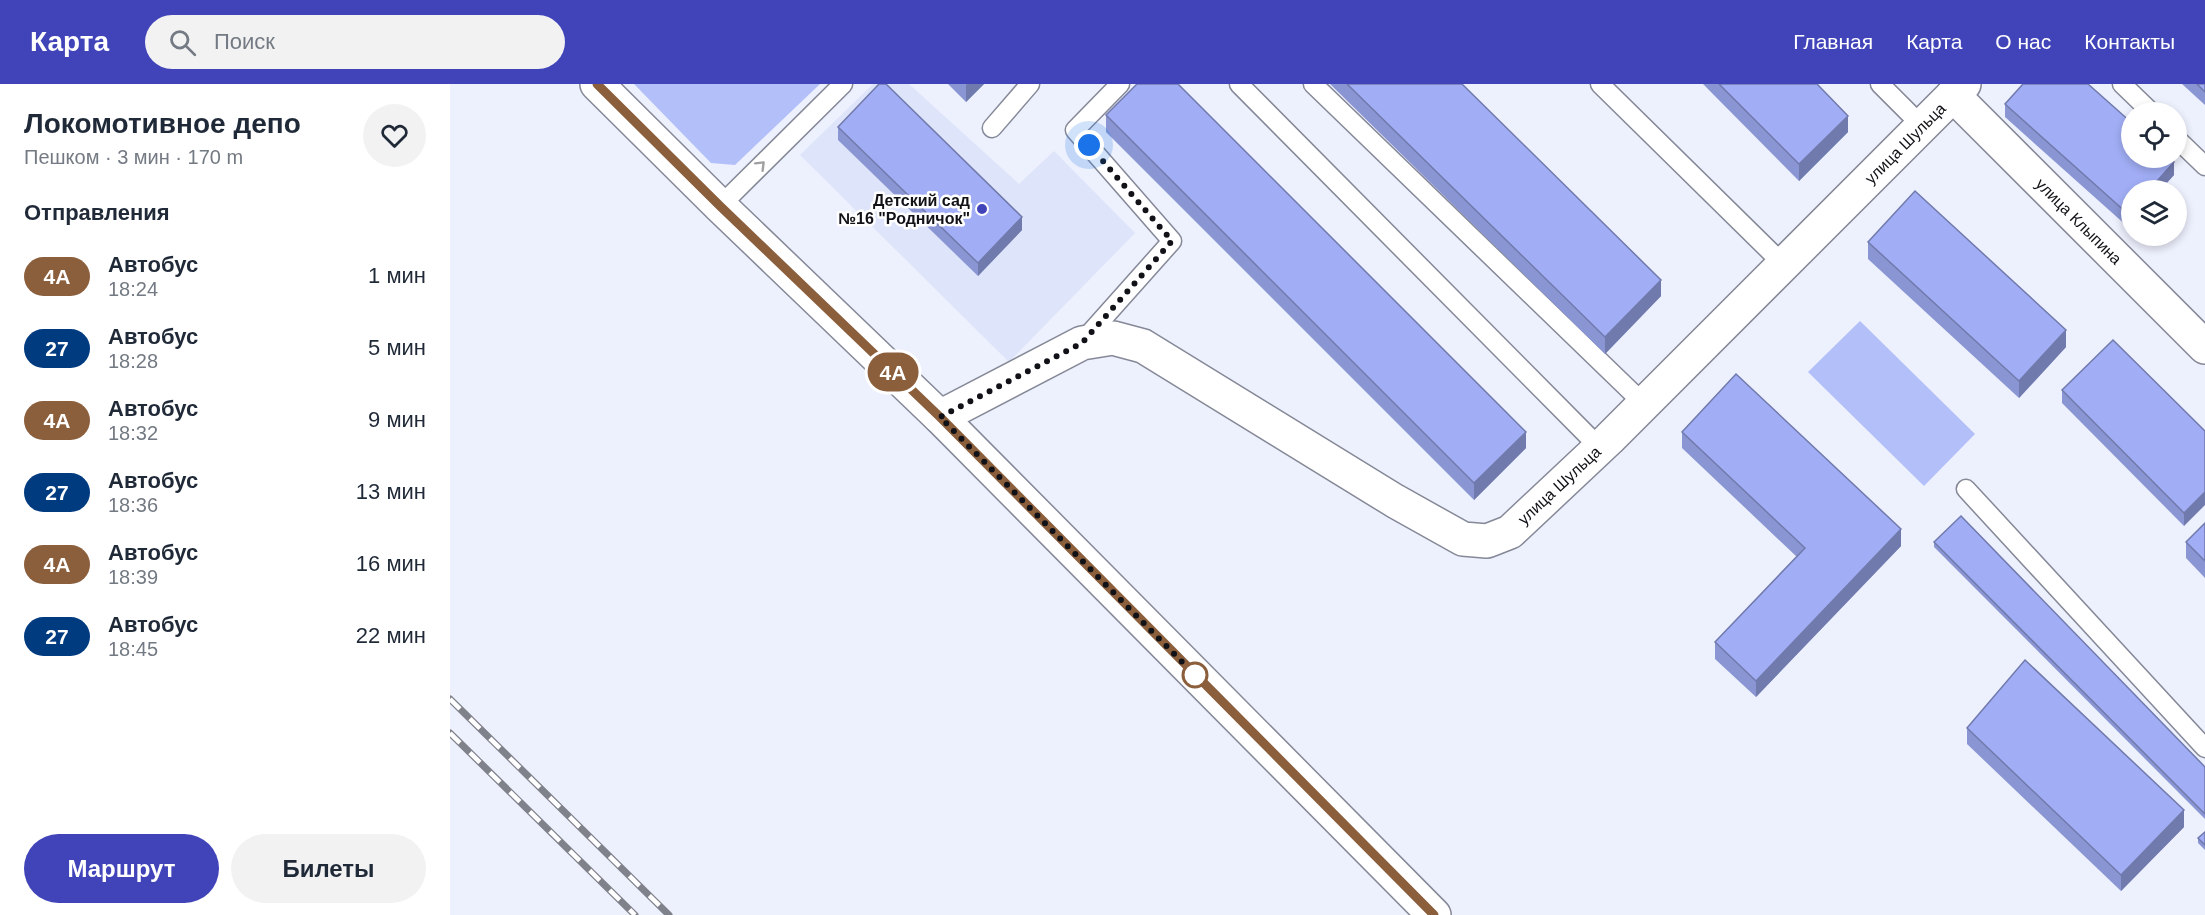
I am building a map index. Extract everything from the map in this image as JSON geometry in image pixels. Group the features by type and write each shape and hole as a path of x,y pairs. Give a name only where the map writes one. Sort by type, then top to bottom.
{"street":[{"path":"597,84 720,206 940,417 1434,915"},
{"name":"улица Шульца","path":"940,417 1082,343 1113,338 1143,346 1395,501 1463,539 1487,541 1510,532 1644,404 1958,89"},
{"name":"улица Клыпина","path":"1958,89 2205,347"}],"lane":[{"path":"720,206 843,84"},
{"path":"992,128 1030,84"},
{"path":"1082,343 1172,241 1075,130 1120,84"},
{"path":"1239,84 1599,447"},
{"path":"1313,84 1644,404"},
{"path":"1600,84 1783,264"},
{"path":"1880,84 1922,126"},
{"path":"2122,84 2141,102"},
{"path":"2187,149 2205,166"},
{"path":"1966,489 2205,748"}],"shaded area":[{"path":"634,84 820,84 735,165 711,163"},
{"name":"Детский сад №16 \"Родничок\"","path":"873,84 909,84 1019,184 1054,151 1135,233 1009,362 800,155"},
{"path":"1860,321 1975,434 1924,486 1808,372"}],"building":[{"path":"879,84 886,84 1022,217 978,263 838,127"},
{"path":"1137,84 1178,84 1526,432 1474,483 1106,115"},
{"path":"1347,84 1462,84 1661,280 1605,337"},
{"path":"1719,84 1817,84 1848,116 1799,164"},
{"path":"2023,84 2088,84 2121,113 2121,168 2169,168 2158,180 2121,180 2121,208 2005,104"},
{"path":"2197,84 2205,84 2205,92"},
{"path":"1915,191 2066,330 2019,381 1868,242"},
{"path":"2113,340 2205,431 2205,492 2184,513 2062,390"},
{"path":"1736,374 1901,529 1756,681 1715,642 1805,548 1682,432"},
{"path":"1961,516 2205,767 2205,814 1934,542"},
{"path":"2205,523 2205,561 2186,542"},
{"path":"2025,660 2184,810 2121,875 1967,728"},
{"path":"2205,832 2205,845 2198,838"}],"railway":[{"path":"450,699 669,915"},
{"path":"450,733 635,915"}],"bus line":[{"name":"4А","path":"597,84 720,206 940,417 1434,915"}],"place":[{"name":"Детский сад №16 \"Родничок\"","path":"982,209"}],"route":[{"path":"1089,145 1172,241 1082,343 940,417 1197,677 1195,675"}]}
